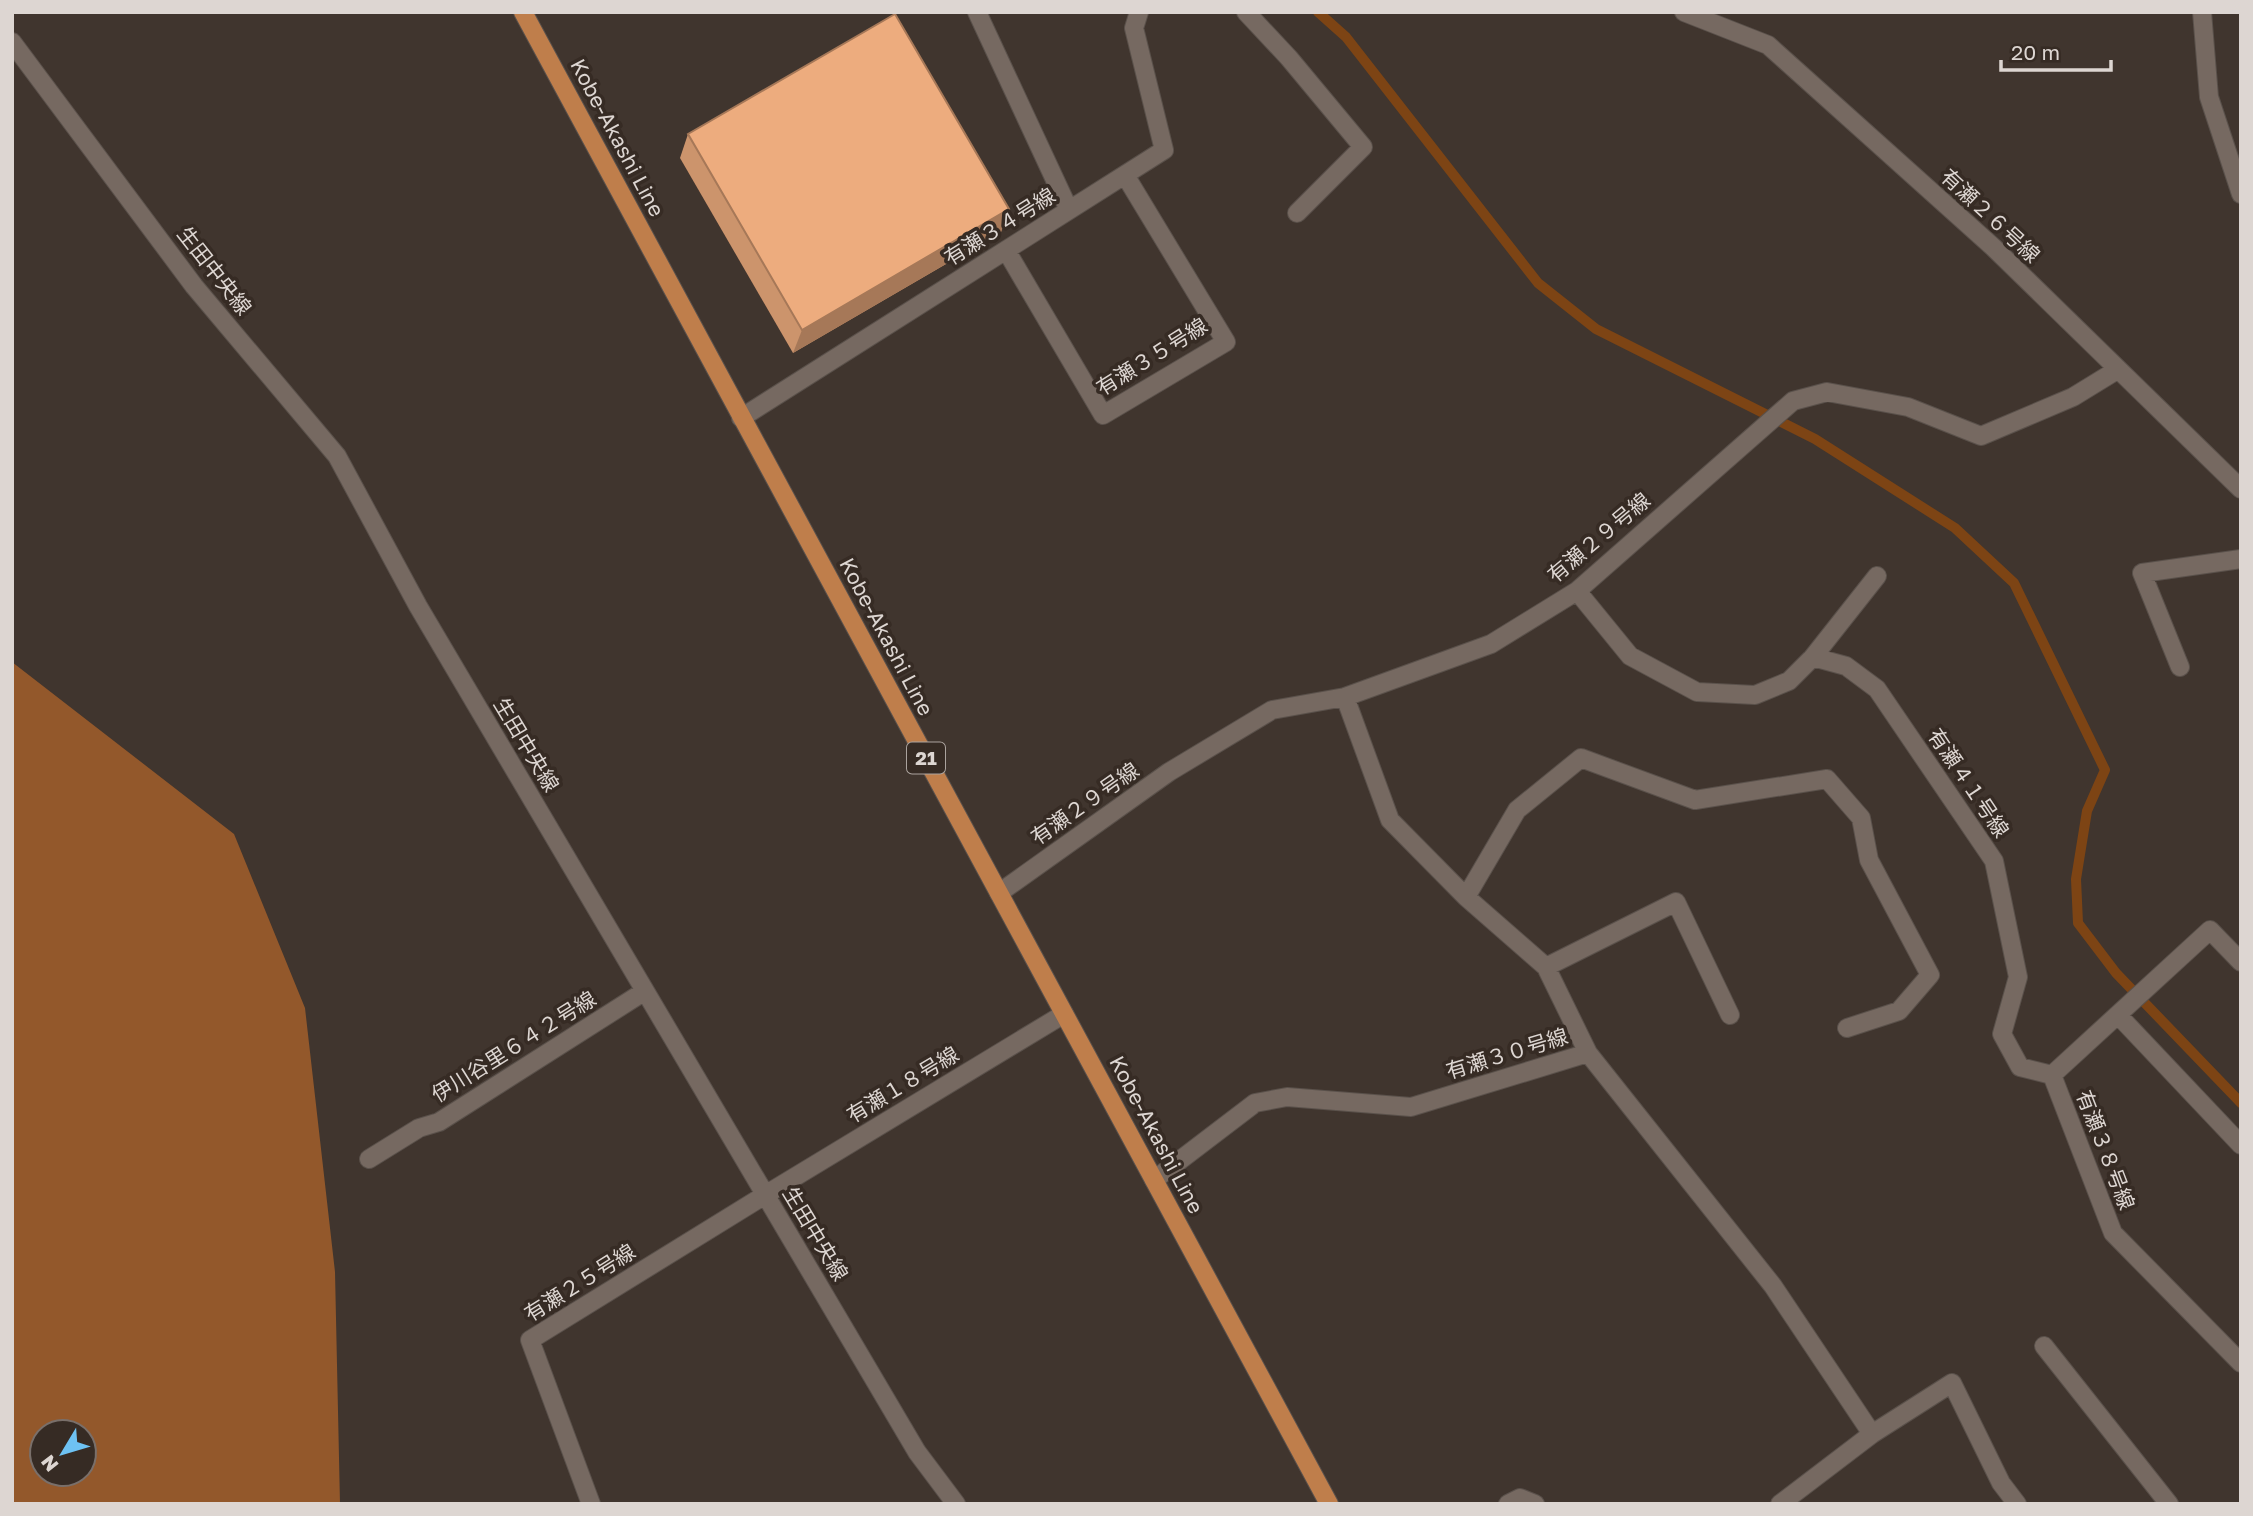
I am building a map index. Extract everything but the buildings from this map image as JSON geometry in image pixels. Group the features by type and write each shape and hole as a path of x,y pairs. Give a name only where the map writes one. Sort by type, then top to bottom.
{"main road":[{"name":"Kobe-Akashi Line","path":"523,12 1329,1504"}],"street":[{"path":"976,12 1069,210"},
{"name":"有瀬３４号線","path":"741,418 1164,150 1134,28 1139,12"},
{"path":"1246,12 1289,58 1363,147 1297,212"},
{"name":"有瀬２６号線","path":"1684,12 1768,45 1993,247 2241,489"},
{"path":"2202,12 2209,97 2241,194"},
{"name":"生田中央線","path":"12,42 194,286 337,456 418,606 765,1195 917,1452 956,1504"},
{"name":"有瀬３５号線","path":"1006,250 1103,415 1226,342 1125,175"},
{"name":"有瀬２９号線","path":"999,893 1169,772 1272,710 1345,697 1491,644 1577,591 1793,401 1827,391 1908,407 1981,436 2073,397 2117,370"},
{"path":"2180,667 2142,573 2241,559"},
{"path":"1577,591 1630,656 1697,692 1755,695 1789,681 1814,657 1877,576"},
{"name":"有瀬４１号線","path":"1814,657 1846,666 1877,689 1994,861 2018,977 2002,1034 2020,1067 2052,1075"},
{"name":"有瀬３０号線","path":"1154,1180 1255,1103 1287,1097 1411,1107 1588,1053 1546,967 1466,897 1390,820 1345,697"},
{"path":"1466,897 1517,810 1581,758 1695,800 1827,779 1861,818 1869,860 1930,975 1899,1011 1847,1027"},
{"path":"1546,967 1676,902 1730,1015"},
{"name":"有瀬３８号線","path":"2241,962 2210,930 2052,1075 2113,1233 2241,1363"},
{"name":"伊川谷里６４２号線","path":"369,1160 419,1128 439,1122 645,991"},
{"path":"2119,1013 2241,1145"},
{"name":"有瀬１８号線","path":"765,1195 1064,1014"},
{"path":"1588,1053 1773,1286 1872,1434"},
{"name":"有瀬２５号線","path":"591,1504 530,1340 765,1195"},
{"path":"2044,1346 2169,1504"},
{"path":"1780,1504 1872,1434 1952,1383 2001,1483 2017,1504"},
{"path":"1508,1504 1520,1499 1535,1504"}],"shaded area":[{"path":"12,662 234,834 305,1008 335,1272 340,1504 12,1504"}],"waterway":[{"path":"1318,12 1346,37 1538,283 1596,329 1815,439 1955,528 2014,583 2105,770 2087,811 2076,879 2078,923 2116,973 2241,1103"}]}
